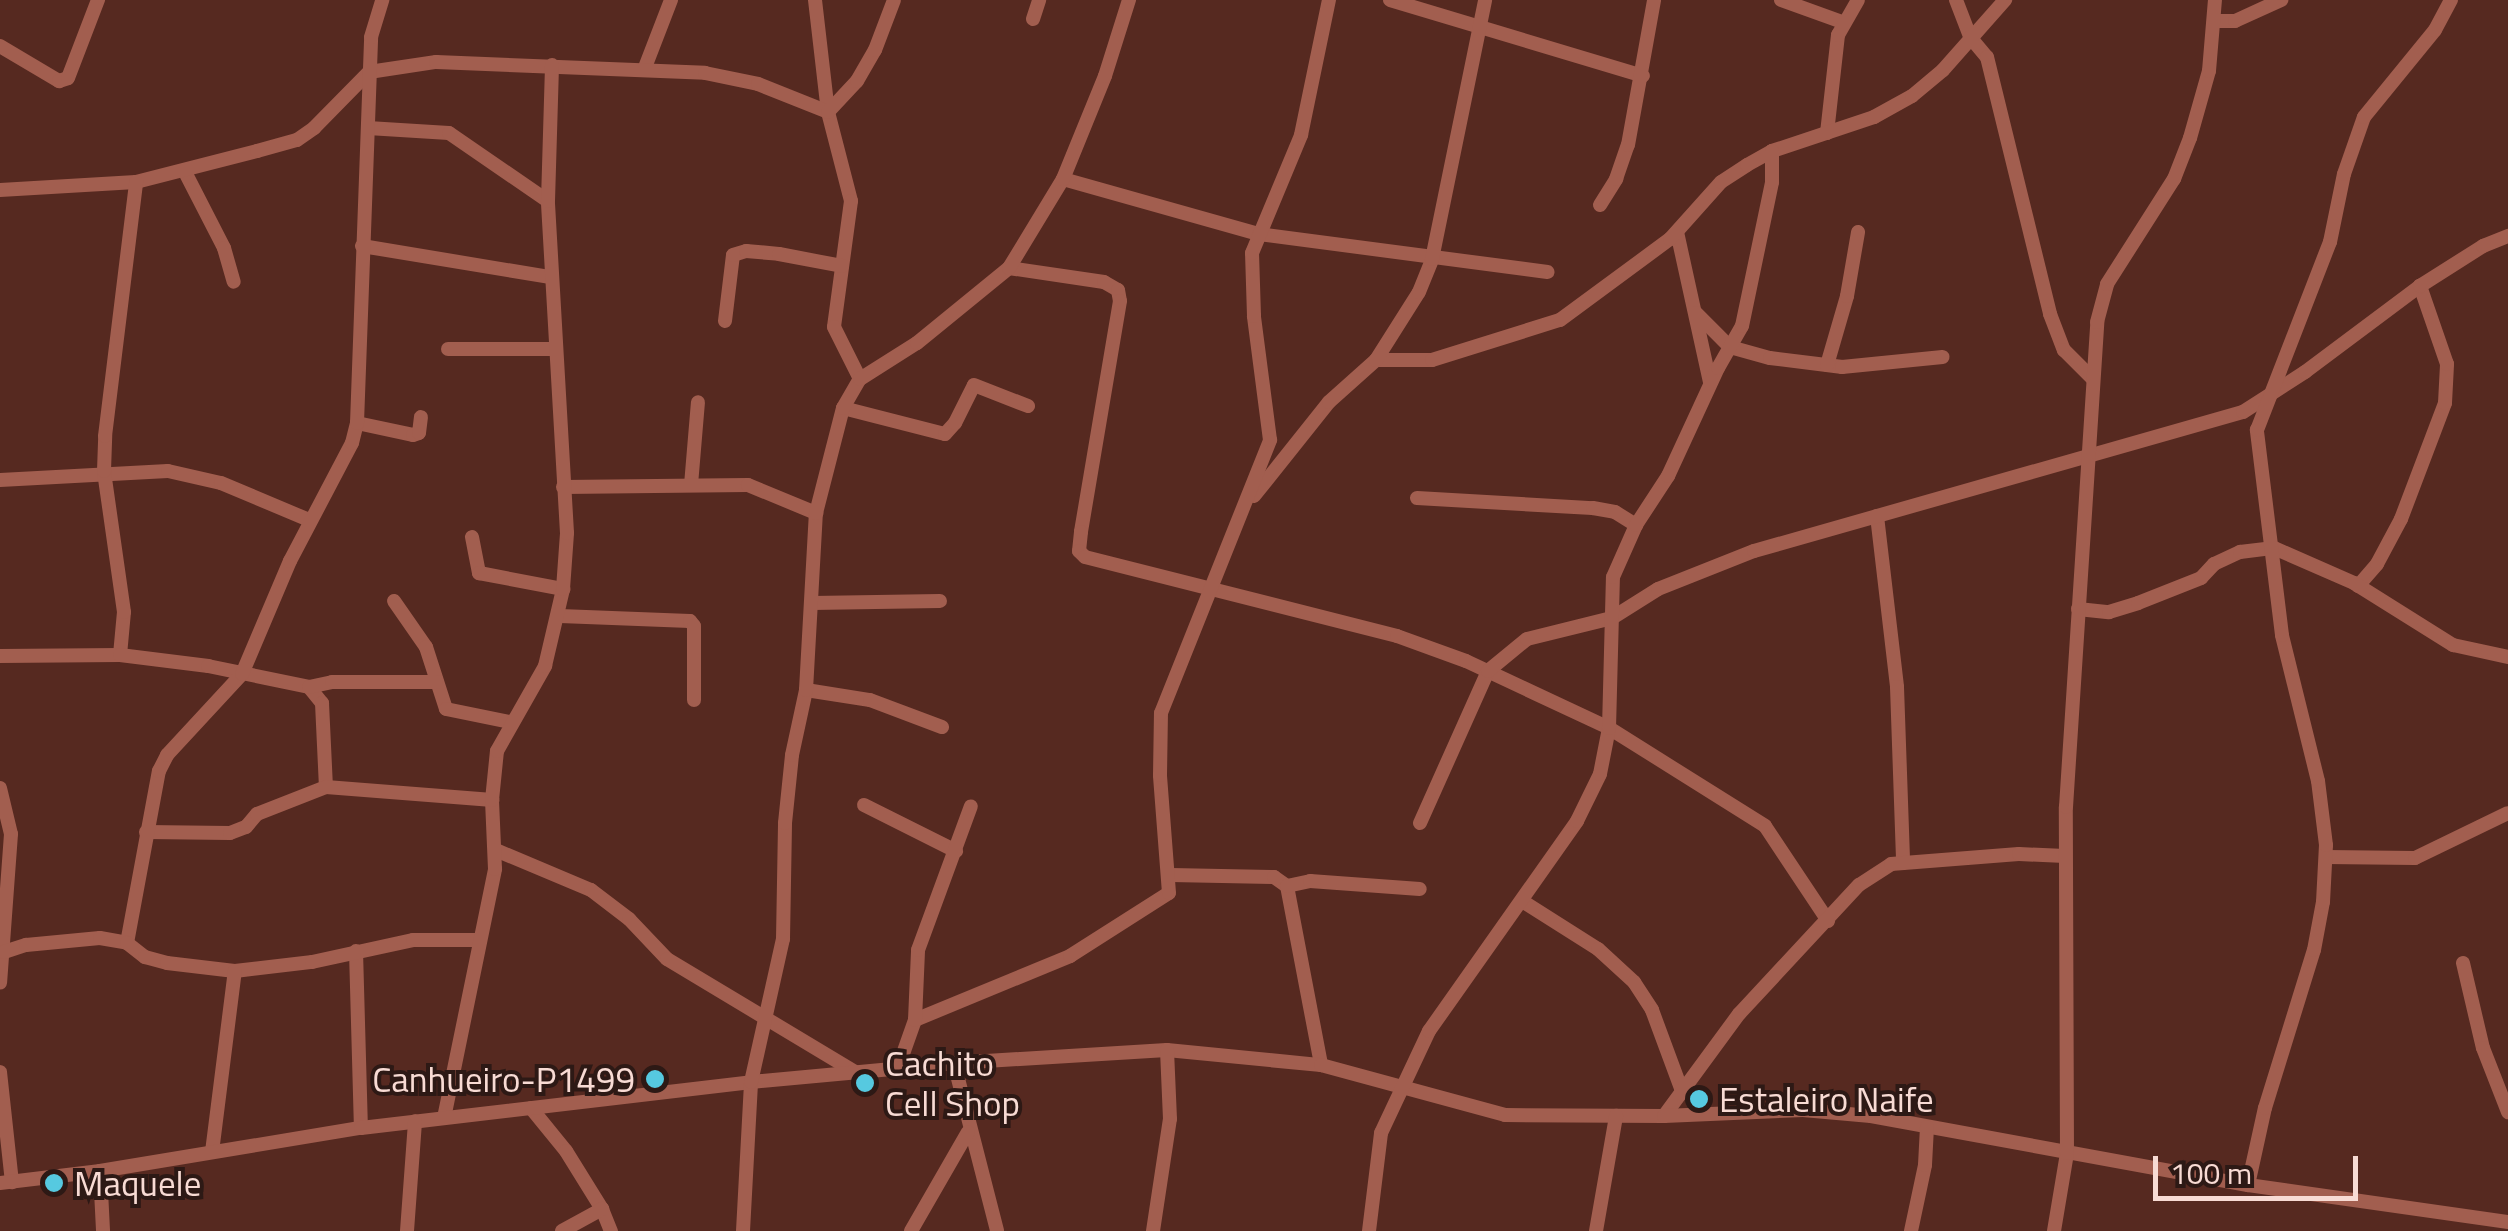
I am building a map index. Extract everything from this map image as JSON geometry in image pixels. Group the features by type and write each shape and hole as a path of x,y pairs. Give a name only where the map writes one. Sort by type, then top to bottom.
{"street":[{"path":"0,46 59,80 68,78 98,0"},
{"path":"127,943 152,796 167,755 242,674 309,520 352,443 357,423 371,36 382,0"},
{"path":"644,70 670,0"},
{"path":"816,0 828,112 851,200 834,327 860,378"},
{"path":"828,112 857,81 875,50 894,0"},
{"path":"1033,19 1039,0"},
{"path":"743,1231 751,1082 782,938 785,823 792,755 806,690 816,513 843,408 860,378 918,343 1009,268 1063,179 1105,76 1130,0"},
{"path":"915,1020 1070,956 1169,893 1171,874 1160,775 1161,713 1248,504 1270,440 1251,278 1252,253 1301,135 1328,0"},
{"path":"1390,0 1643,76"},
{"path":"1248,504 1329,402 1376,360 1412,305 1432,259 1485,0"},
{"path":"1600,206 1628,145 1654,0"},
{"path":"1781,0 1842,22"},
{"path":"1827,132 1833,57 1842,22 1858,0"},
{"path":"1956,0 1970,36 1987,57 2050,314 2064,350 2093,378"},
{"path":"1376,360 1432,360 1560,320 1676,232 1722,182 1772,151 1874,117 1912,96 1943,70 2005,0"},
{"path":"2054,1231 2067,1153 2066,856 2078,609 2101,300 2174,179 2209,70 2215,0"},
{"path":"2214,20 2235,21 2281,0"},
{"path":"2248,1185 2270,1089 2314,950 2326,857 2318,781 2282,636 2274,548 2256,439 2267,398 2330,242 2352,145 2364,117 2435,30 2451,0"},
{"path":"0,190 136,182 297,140 369,72 436,62 733,76 828,112"},
{"path":"444,1118 498,850 492,800 498,751 510,722 532,696 560,616 563,589 563,487 548,201 552,65"},
{"path":"368,128 449,134 548,201"},
{"path":"1369,1231 1381,1133 1429,1031 1577,821 1600,774 1609,728 1613,578 1636,524 1668,476 1710,384 1742,326 1772,182 1772,151"},
{"path":"185,172 224,248 234,282"},
{"path":"1063,179 1259,234 1548,272"},
{"path":"120,655 122,580 104,471 118,298 136,182"},
{"path":"1676,232 1710,384"},
{"path":"1826,365 1847,296 1858,232"},
{"path":"1420,823 1488,671 1527,639 1612,618 1658,590 1754,552 2243,412 2420,286 2482,246 2508,236"},
{"path":"362,246 550,277"},
{"path":"724,321 733,255 746,251 779,254 842,266"},
{"path":"1009,268 1104,282 1118,290 1080,551 1096,560 1397,636 1488,671 1609,728 1765,826 1828,921"},
{"path":"2358,586 2377,564 2401,519 2445,403 2448,364 2420,286"},
{"path":"1696,313 1730,348 1826,365 1943,358"},
{"path":"448,349 554,349"},
{"path":"843,408 945,434 974,385 1028,406"},
{"path":"690,485 698,402"},
{"path":"357,423 413,435 419,433 421,417"},
{"path":"0,480 104,471 168,471 221,483 309,520"},
{"path":"563,487 748,484 816,513"},
{"path":"1417,498 1593,508 1616,512 1636,524"},
{"path":"1877,516 1897,687 1903,863"},
{"path":"472,537 479,573 563,589"},
{"path":"2078,609 2109,612 2138,603 2201,578 2214,564 2240,552 2274,548 2358,586 2452,645 2508,658"},
{"path":"812,603 940,600"},
{"path":"394,602 426,648 446,710 510,722"},
{"path":"560,616 690,621 694,626 694,700"},
{"path":"0,656 120,655 310,687 332,682 436,682"},
{"path":"310,687 322,704 326,787"},
{"path":"806,690 870,700 942,727"},
{"path":"146,832 230,833 246,826 257,814 326,787 492,800"},
{"path":"0,788 11,834 0,983"},
{"path":"864,804 956,851"},
{"path":"898,1068 915,1020 918,950 971,806"},
{"path":"2326,857 2415,858 2508,813"},
{"path":"498,850 591,890 629,919 668,959 855,1072"},
{"path":"1664,1116 1738,1014 1859,885 1891,864 2019,854 2066,856"},
{"path":"1171,874 1274,877 1287,886 1321,1064"},
{"path":"1287,886 1310,881 1420,889"},
{"path":"1522,901 1598,950 1634,982 1652,1010 1682,1091"},
{"path":"4,952 66,939 127,943 145,956 168,963 235,971 413,940 480,940"},
{"path":"356,952 361,1128"},
{"path":"2463,963 2483,1048 2508,1112"},
{"path":"212,1152 235,971"},
{"path":"0,1072 6,1182 100,1172 361,1128 751,1082 954,1063 1167,1050 1321,1064 1400,1090 1505,1114 1664,1116 1802,1110 1926,1126 2248,1185 2508,1222"},
{"path":"1153,1231 1170,1118 1167,1050"},
{"path":"954,1063 968,1132 997,1231"},
{"path":"531,1108 602,1209 611,1231"},
{"path":"1596,1231 1616,1116"},
{"path":"408,1231 415,1121"},
{"path":"1911,1231 1925,1166 1926,1126"},
{"path":"911,1231 968,1132"},
{"path":"100,1172 103,1231"},
{"path":"562,1231 602,1209"}],"place":[{"name":"Canhueiro-P1499","path":"655,1079"},
{"name":"Cachito Cell Shop","path":"865,1083"},
{"name":"Estaleiro Naife","path":"1699,1099"},
{"name":"Maquele","path":"54,1183"}]}
